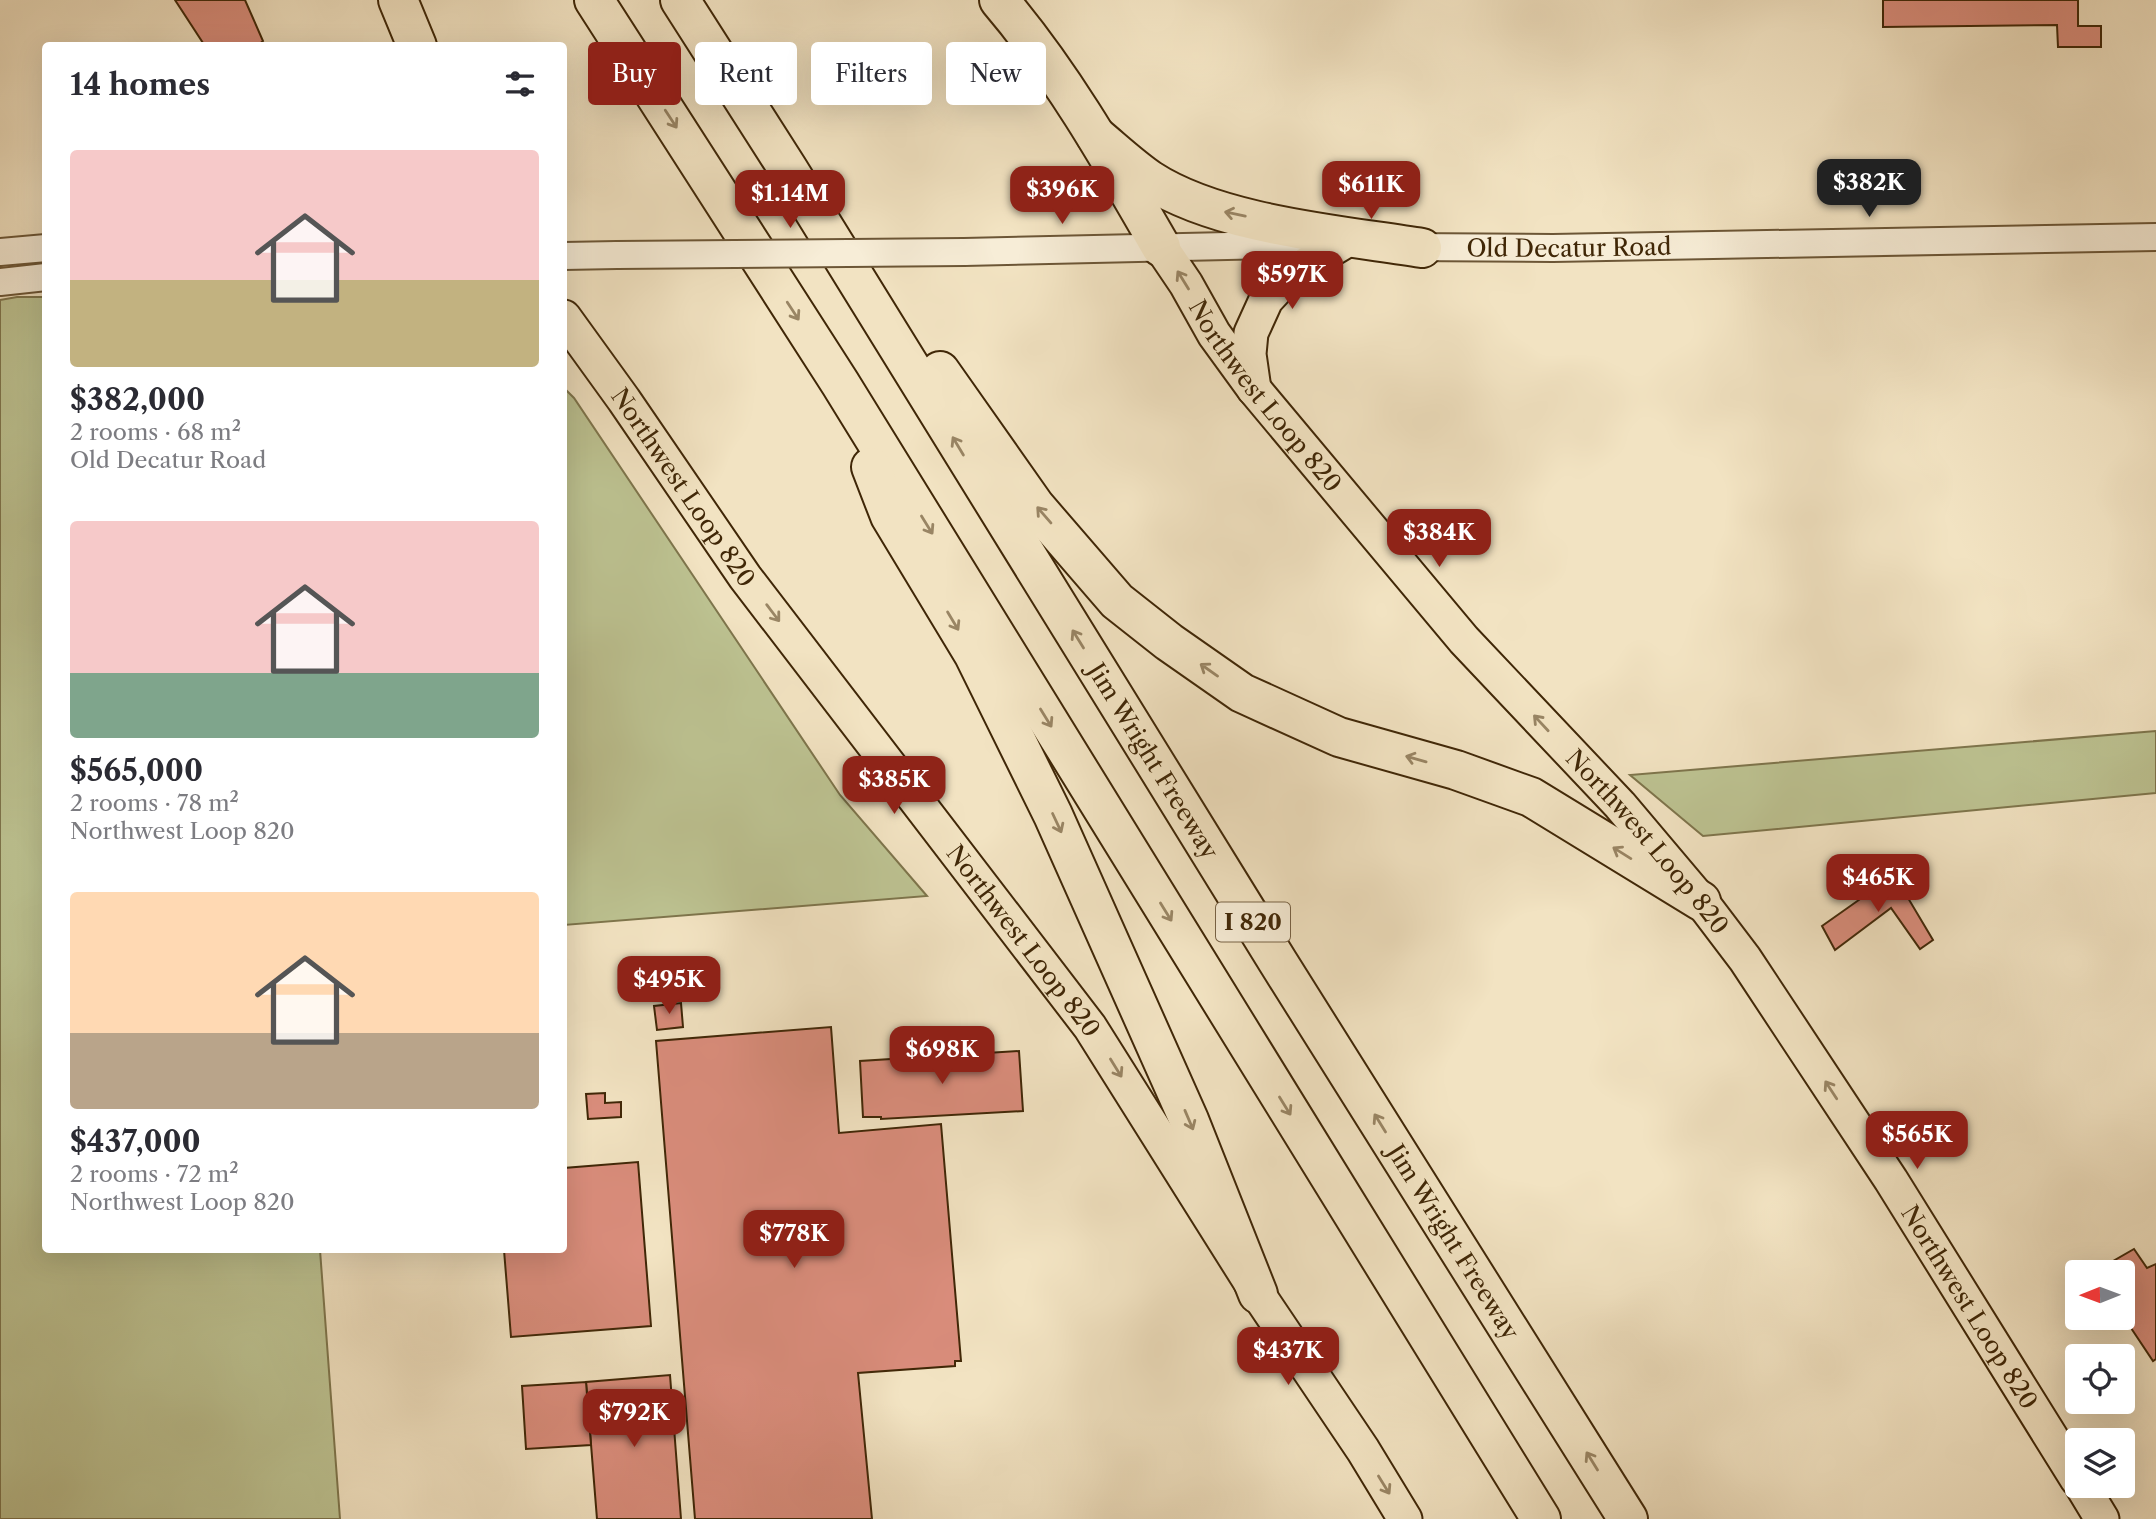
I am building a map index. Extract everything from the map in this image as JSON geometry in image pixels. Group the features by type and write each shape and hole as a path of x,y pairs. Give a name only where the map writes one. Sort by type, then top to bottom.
{"highway":[{"path":"398,0 415,42"},
{"name":"I 820","path":"594,0 839,383 1541,1519"},
{"name":"Jim Wright Freeway","path":"680,0 883,322 1278,962 1629,1519"},
{"path":"999,0 1020,25 1096,136 1161,247"},
{"path":"1096,136 1151,180 1217,210 1288,226 1423,248"},
{"path":"883,322 924,348 1035,506 1118,601 1242,693 1339,737 1456,770 1531,797 1701,901"},
{"path":"839,383 890,516 974,655 1053,815 1189,1120 1258,1294"}],"main road":[{"path":"1254,389 1249,354 1251,333 1266,300 1290,274 1342,243"},
{"name":"Northwest Loop 820","path":"1161,247 1186,284 1214,334 1254,389 1464,640 1620,806 1701,901 1745,959 1884,1169 2065,1460"},
{"name":"Northwest Loop 820","path":"567,324 575,344 624,400 745,577 1090,1027 1258,1294 1363,1450 1405,1519"},
{"path":"2089,1498 2102,1519"}],"street":[{"name":"Old Decatur Road","path":"567,256 964,252 1342,243 1423,248 1553,248 2156,237"},
{"path":"0,252 42,247"},
{"path":"0,282 42,277"}],"green space":[{"path":"42,297 42,1253 320,1253 340,1519 0,1519 0,300"},
{"path":"567,391 840,795 927,896 567,925"},
{"path":"2156,731 2156,793 1703,836 1630,775"}],"building":[{"path":"175,0 245,0 263,41 262,42 202,42"},
{"path":"1883,0 2078,0 2078,26 2101,26 2101,47 2058,47 2057,25 1883,27"},
{"path":"1897,873 1911,891 1908,898 1933,940 1920,949 1891,908 1835,950 1822,926"},
{"path":"681,1003 683,1027 657,1030 654,1006"},
{"path":"831,1027 839,1133 941,1124 961,1361 955,1361 955,1366 858,1373 872,1519 695,1519 656,1041"},
{"path":"1019,1051 1023,1111 881,1119 863,1117 860,1061"},
{"path":"605,1093 605,1103 621,1102 621,1117 588,1119 586,1094"},
{"path":"638,1162 651,1326 511,1337 504,1253 567,1253 567,1168"},
{"path":"2134,1249 2147,1268 2156,1264 2156,1359 2153,1361 2132,1330 2135,1330 2135,1260 2115,1260"},
{"path":"670,1375 681,1519 597,1519 586,1382"},
{"path":"586,1382 591,1445 526,1449 522,1386"}]}
